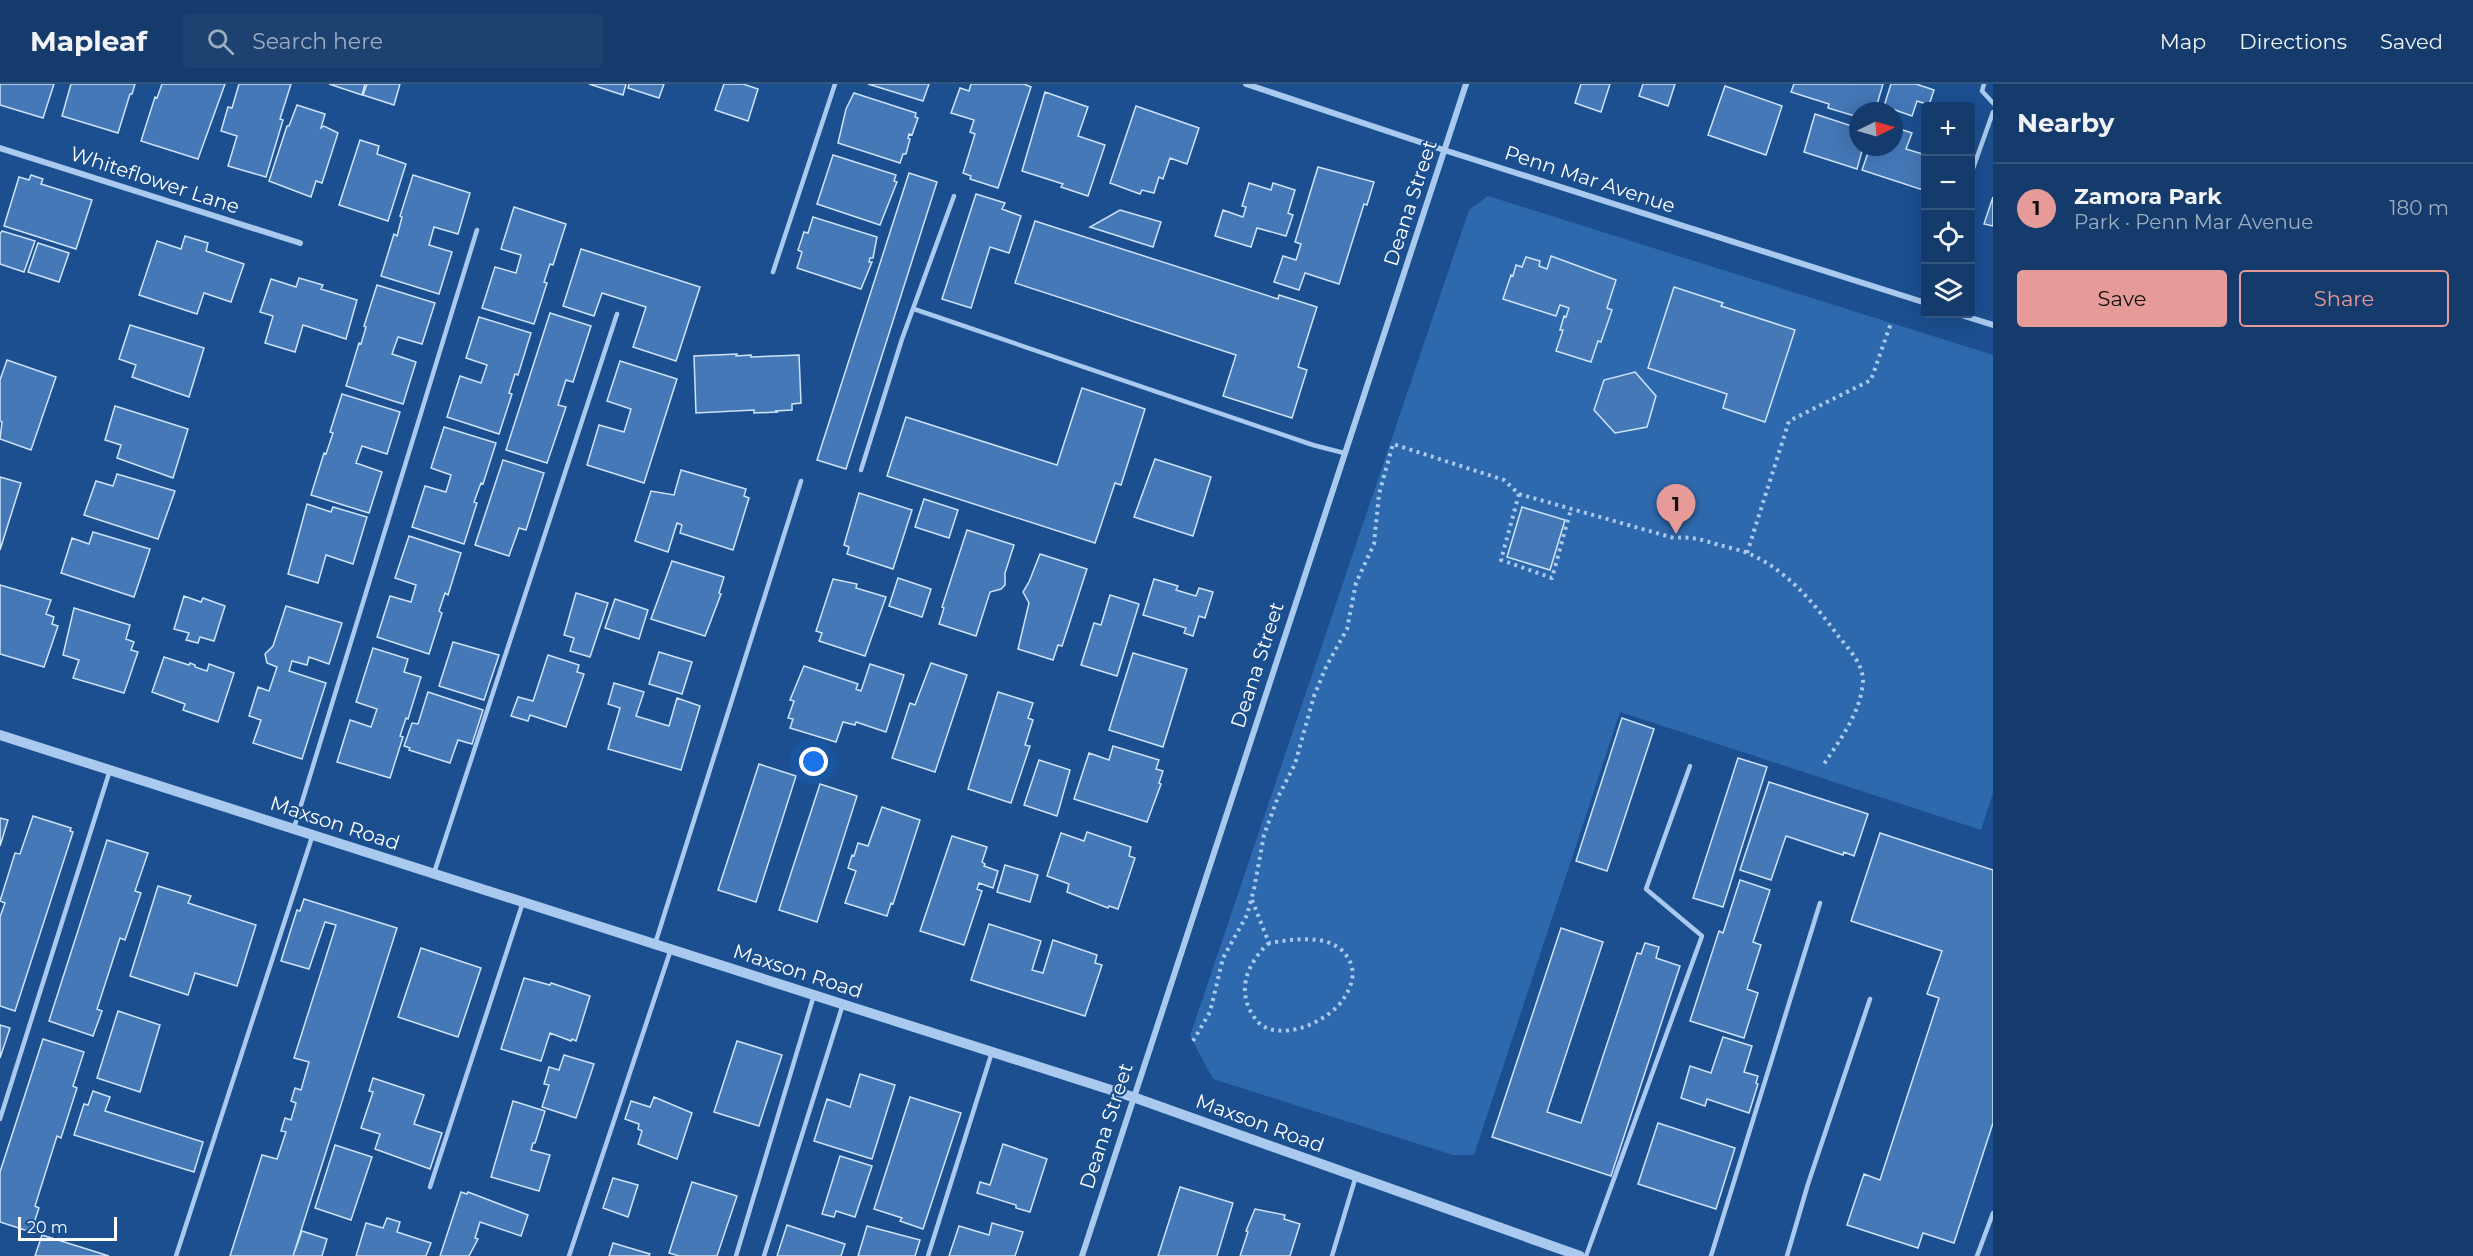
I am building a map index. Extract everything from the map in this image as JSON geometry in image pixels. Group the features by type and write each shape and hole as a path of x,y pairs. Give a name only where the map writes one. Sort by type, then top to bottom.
{"street":[{"name":"Penn Mar Avenue","path":"1246,84 1444,150 1921,301"},
{"name":"Deana Street","path":"1082,1256 1132,1097 1467,84"},
{"name":"Whiteflower Lane","path":"0,148 300,243"},
{"path":"1971,318 1993,325"},
{"name":"Maxson Road","path":"0,735 1132,1097 1580,1256"}],"lane":[{"path":"772,272 835,84"},
{"path":"1984,84 1982,91 1993,103"},
{"path":"1975,165 1993,112"},
{"path":"861,470 954,196"},
{"path":"294,828 477,230"},
{"path":"914,309 1097,373 1313,445 1344,453"},
{"path":"434,873 617,314"},
{"path":"655,944 801,481"},
{"path":"1586,1256 1702,936 1646,889 1690,766"},
{"path":"0,1119 110,770"},
{"path":"176,1256 313,834"},
{"path":"430,1187 523,902"},
{"path":"1711,1256 1820,903"},
{"path":"569,1256 671,949"},
{"path":"736,1256 814,995"},
{"path":"1787,1256 1808,1184 1870,999"},
{"path":"764,1256 843,1004"},
{"path":"927,1256 993,1052"},
{"path":"1332,1256 1356,1176"},
{"path":"1977,1256 1993,1213"}],"path":[{"path":"1747,553 1789,421 1871,380 1891,323"},
{"path":"1193,1041 1210,1012 1223,958 1247,915 1252,900 1264,834 1278,797 1292,772 1314,696 1326,667 1347,629 1356,583 1374,543 1379,494 1393,444 1504,480 1519,494 1674,538 1690,537 1747,553 1773,567 1800,590 1829,623 1854,656 1862,672 1861,689 1847,729 1822,767"},
{"path":"1519,494 1501,560 1551,578 1571,509"},
{"path":"1252,900 1269,943"},
{"path":"1301,940 1325,941 1342,951 1352,966 1353,976 1346,996 1339,1006 1320,1019 1297,1029 1273,1030 1260,1024 1246,1001 1245,982 1254,959 1269,943 1301,940"}],"shaded area":[{"path":"1488,196 1993,355 1993,793 1981,830 1620,712 1474,1155 1453,1155 1213,1079 1190,1036 1469,210"}],"building":[{"path":"0,84 54,84 43,118 0,105"},
{"path":"71,84 135,84 118,133 62,116"},
{"path":"162,84 225,84 198,159 141,141 155,97 157,98"},
{"path":"239,84 291,84 266,177 228,166 237,136 221,131 228,107 232,108"},
{"path":"329,84 365,84 362,95"},
{"path":"367,84 400,84 394,105 363,95"},
{"path":"589,84 626,84 623,95"},
{"path":"629,84 664,84 659,98 628,88"},
{"path":"724,84 743,84 758,89 748,121 715,110"},
{"path":"868,84 929,84 923,101"},
{"path":"971,84 1024,84 1031,87 998,188 970,179 971,176 963,173 975,134 970,132 974,120 951,113 960,88 969,91"},
{"path":"1581,84 1610,84 1601,112 1575,103"},
{"path":"1643,84 1675,84 1668,106 1639,96"},
{"path":"1794,84 1883,84 1878,102 1849,102 1849,114 1828,108 1829,104 1791,92"},
{"path":"1891,84 1916,84 1934,90 1930,102 1917,101 1912,116 1903,113 1903,102 1885,102"},
{"path":"1725,86 1782,106 1766,155 1708,135"},
{"path":"1045,92 1088,107 1078,136 1105,145 1088,196 1061,187 1063,184 1022,171"},
{"path":"854,93 916,113 915,117 918,118 912,135 909,134 906,154 903,154 900,163 838,143 846,109"},
{"path":"297,105 325,114 321,128 324,126 338,133 322,183 316,181 311,197 269,181 287,126 289,126"},
{"path":"1136,106 1199,128 1187,164 1170,158 1163,179 1159,177 1154,193 1142,190 1140,194 1110,183"},
{"path":"1815,114 1849,125 1849,156 1861,156 1857,169 1804,152"},
{"path":"1903,130 1912,133 1906,149 1921,154 1921,189 1862,170 1867,156 1903,156"},
{"path":"360,140 379,146 377,154 406,164 388,221 339,205"},
{"path":"833,155 896,175 894,181 897,182 880,225 817,204"},
{"path":"1318,167 1374,182 1367,205 1364,204 1339,284 1305,273 1299,290 1274,282 1283,256 1296,260 1301,244 1295,242"},
{"path":"909,173 937,182 846,469 817,460"},
{"path":"31,175 43,179 41,184 92,200 76,249 4,226 19,177 29,180"},
{"path":"413,175 470,193 458,234 434,227 429,245 452,252 439,294 381,276 394,234 397,236 402,217 400,216"},
{"path":"1249,183 1271,190 1273,183 1295,190 1288,213 1293,215 1286,236 1257,228 1251,247 1215,236 1223,210 1243,217 1246,207 1242,206"},
{"path":"976,194 1005,203 1002,209 1021,216 1009,253 990,247 971,308 942,299"},
{"path":"1993,197 1993,226 1984,224"},
{"path":"514,207 566,224 553,265 550,264 544,282 547,283 534,324 482,308 495,267 516,273 521,255 501,249"},
{"path":"1120,210 1161,222 1153,247 1090,227"},
{"path":"813,217 877,237 873,258 870,258 869,262 872,262 861,289 797,268 802,252 798,250 804,232 808,233"},
{"path":"1035,221 1278,299 1279,295 1317,307 1298,367 1307,370 1292,418 1223,396 1236,355 1015,283"},
{"path":"2,231 35,241 24,272 0,264 0,234"},
{"path":"185,236 208,243 206,251 244,264 231,302 204,293 197,314 139,295 157,241 181,249"},
{"path":"38,243 69,253 59,282 28,272"},
{"path":"581,249 700,287 676,361 633,347 646,307 602,293 594,316 563,306"},
{"path":"1551,256 1616,280 1607,308 1612,310 1591,362 1556,351 1563,330 1560,330 1564,316 1566,317 1569,308 1560,305 1556,316 1503,299 1516,265 1522,267 1526,257 1540,261 1539,266 1547,269"},
{"path":"299,278 323,285 321,289 357,300 346,339 303,325 295,352 265,343 273,316 260,312 271,279 296,287"},
{"path":"377,285 435,303 422,344 398,337 392,354 416,362 403,404 346,386 359,343 361,344 366,327 364,326"},
{"path":"1674,287 1723,303 1721,306 1795,330 1765,422 1723,408 1727,394 1648,368"},
{"path":"550,313 591,326 573,382 566,380 558,405 566,407 547,463 506,450"},
{"path":"479,317 531,333 518,375 515,374 509,393 512,394 499,434 447,417 460,376 481,383 487,365 466,358"},
{"path":"130,325 204,348 189,397 132,377 136,365 119,359"},
{"path":"737,354 736,356 751,355 751,357 799,355 801,403 792,404 792,410 777,412 754,413 754,410 696,413 694,356"},
{"path":"7,360 56,377 31,450 0,439 2,422 0,421 0,380"},
{"path":"620,361 677,379 644,483 587,465 599,425 624,432 631,409 607,401"},
{"path":"1635,372 1656,396 1647,427 1615,433 1594,410 1604,380"},
{"path":"1082,388 1145,409 1121,485 1115,483 1095,543 887,476 906,417 1057,465"},
{"path":"342,394 400,412 387,454 362,446 356,463 382,472 369,513 311,495 333,433 330,432"},
{"path":"115,406 188,429 173,478 117,458 121,445 105,440"},
{"path":"444,427 496,443 483,484 481,483 474,502 477,503 464,544 412,527 425,486 446,492 451,475 431,468"},
{"path":"1155,459 1211,477 1193,536 1134,517"},
{"path":"503,460 544,473 526,530 519,528 509,556 475,545"},
{"path":"681,470 746,489 744,496 749,498 733,550 680,533 682,525 677,523 668,552 635,541 651,491 674,495"},
{"path":"117,474 175,491 158,539 84,515 96,481 113,486"},
{"path":"0,477 21,483 0,550"},
{"path":"859,493 912,510 893,569 847,554 849,547 844,545"},
{"path":"924,499 958,510 949,538 915,527"},
{"path":"307,504 331,512 333,507 367,517 353,564 326,555 318,583 288,574"},
{"path":"1522,507 1565,520 1550,570 1507,557"},
{"path":"967,530 1014,545 1005,573 1005,585 1001,589 990,592 976,636 939,624 944,608 942,607"},
{"path":"93,532 150,549 134,597 61,573 72,538 89,544"},
{"path":"409,536 461,553 448,595 445,593 439,611 442,613 429,654 377,637 390,596 411,602 416,585 395,578"},
{"path":"1040,554 1087,569 1062,646 1058,645 1053,660 1018,649 1029,603 1023,592"},
{"path":"672,561 724,577 719,593 721,594 705,636 651,619"},
{"path":"898,578 931,589 922,617 889,606"},
{"path":"833,579 857,584 856,588 886,597 865,656 819,641 822,633 816,631"},
{"path":"1154,579 1178,586 1176,590 1196,596 1199,588 1213,592 1205,618 1199,616 1193,636 1184,633 1186,628 1143,615"},
{"path":"0,585 51,600 46,614 54,617 52,624 58,626 44,667 0,654"},
{"path":"576,593 608,603 590,657 570,651 574,638 564,635"},
{"path":"1110,595 1139,604 1117,676 1081,665 1094,623 1101,625"},
{"path":"184,596 201,602 203,598 225,606 214,641 200,637 198,643 186,640 189,633 174,629"},
{"path":"615,599 648,610 639,639 605,628"},
{"path":"286,606 342,623 329,664 309,657 307,665 292,661 289,671 326,683 302,759 253,743 261,720 249,716 258,687 269,691 277,667 267,663 265,654 273,646"},
{"path":"74,608 130,625 126,639 134,642 131,650 138,652 124,693 73,678 79,660 63,655"},
{"path":"453,642 499,655 484,700 439,686"},
{"path":"373,648 408,659 404,672 421,677 408,719 406,718 400,736 403,737 390,778 337,762 350,720 371,727 377,709 356,702"},
{"path":"659,652 692,662 682,694 649,684"},
{"path":"1133,653 1187,669 1163,747 1109,730"},
{"path":"548,655 579,665 577,672 584,674 566,727 530,715 528,721 511,716 518,697 533,701"},
{"path":"164,657 189,665 190,663 207,671 209,664 234,673 218,722 183,710 185,704 152,692"},
{"path":"931,663 967,675 935,772 892,758 910,703 915,705"},
{"path":"870,664 904,675 886,732 856,722 855,725 843,722 836,742 790,728 793,719 788,718 794,701 790,700 804,666 858,684 856,689 861,691"},
{"path":"614,683 644,692 636,716 669,726 677,698 700,706 681,770 608,749 620,708 608,704"},
{"path":"428,692 483,710 472,744 458,740 450,763 409,750 410,748 404,746 412,723 418,724"},
{"path":"998,692 1033,703 1028,718 1033,720 1025,745 1030,746 1011,803 968,789"},
{"path":"1622,718 1654,729 1607,871 1576,861"},
{"path":"1113,746 1159,760 1156,769 1163,771 1159,783 1161,784 1147,822 1074,799 1089,753 1109,760"},
{"path":"1738,758 1767,767 1723,907 1693,898"},
{"path":"1039,760 1070,770 1057,816 1024,805"},
{"path":"759,764 796,776 756,902 718,890"},
{"path":"1769,782 1868,814 1854,856 1844,852 1843,855 1786,836 1771,880 1740,870"},
{"path":"820,784 857,796 817,922 779,910"},
{"path":"882,807 920,820 887,916 845,903 856,871 848,868 852,855 854,856 858,843 868,846"},
{"path":"33,816 71,828 70,831 73,832 15,1011 0,1006 0,917 5,903 0,901 15,853 20,854"},
{"path":"0,818 8,820 0,846"},
{"path":"1087,832 1131,847 1129,856 1135,858 1118,909 1109,906 1108,908 1067,892 1069,884 1047,876 1061,833 1084,841"},
{"path":"1880,833 1993,870 1993,1123 1954,1243 1923,1233 1918,1248 1847,1225 1864,1174 1880,1180 1939,998 1927,994 1942,951 1851,921"},
{"path":"952,836 987,847 982,862 984,866 998,871 993,888 979,883 977,889 982,891 964,945 920,931"},
{"path":"107,840 148,853 135,891 141,893 125,940 120,938 97,1009 102,1011 93,1036 49,1021"},
{"path":"1005,865 1038,875 1030,902 997,892"},
{"path":"1740,880 1770,890 1753,942 1761,945 1747,989 1758,993 1744,1038 1690,1021 1719,931 1723,933"},
{"path":"158,886 191,896 188,903 256,925 237,986 195,973 188,995 130,976"},
{"path":"304,899 397,928 293,1256 230,1256 262,1155 277,1159 286,1132 281,1131 285,1118 291,1120 296,1103 291,1101 295,1088 301,1090 309,1062 294,1058 336,925 325,922 309,969 281,961 297,910 300,911"},
{"path":"989,924 1041,941 1032,970 1043,973 1053,940 1097,955 1095,963 1102,965 1085,1016 971,980"},
{"path":"1561,928 1603,942 1547,1112 1581,1123 1637,953 1641,954 1645,943 1659,947 1656,958 1680,966 1611,1176 1492,1137"},
{"path":"421,948 481,968 458,1037 398,1017"},
{"path":"524,978 550,985 551,983 590,996 576,1041 550,1033 541,1061 501,1049"},
{"path":"118,1011 160,1025 140,1092 97,1078"},
{"path":"0,1025 10,1028 0,1058"},
{"path":"1723,1037 1752,1046 1744,1072 1758,1076 1756,1083 1758,1084 1749,1113 1707,1099 1705,1106 1681,1098 1690,1066 1711,1073"},
{"path":"43,1039 84,1052 73,1086 77,1088 61,1138 57,1136 35,1206 39,1208 31,1232 0,1222 0,1172"},
{"path":"737,1041 782,1055 759,1126 714,1112"},
{"path":"564,1055 594,1064 576,1118 542,1107 549,1085 544,1084 549,1067 559,1070"},
{"path":"860,1074 895,1085 872,1159 814,1141 827,1099 850,1107"},
{"path":"373,1078 424,1095 414,1124 442,1133 430,1169 375,1149 380,1134 361,1128 373,1092 369,1091"},
{"path":"93,1091 110,1097 105,1111 203,1142 194,1172 74,1135 84,1104 88,1105"},
{"path":"654,1097 692,1113 677,1159 638,1144 642,1131 638,1129 639,1124 625,1119 631,1101 650,1107"},
{"path":"910,1097 961,1113 923,1229 900,1221 902,1218 874,1209"},
{"path":"513,1101 545,1111 531,1150 550,1155 539,1191 491,1177"},
{"path":"1658,1123 1735,1148 1716,1209 1638,1184"},
{"path":"1003,1144 1047,1159 1030,1212 1016,1208 1016,1205 977,1193 980,1182 990,1185"},
{"path":"335,1145 372,1157 351,1220 315,1208"},
{"path":"840,1156 872,1166 855,1217 836,1211 834,1217 822,1214"},
{"path":"613,1178 638,1185 628,1217 603,1208"},
{"path":"692,1182 737,1196 717,1256 679,1256 669,1253"},
{"path":"1180,1187 1233,1203 1217,1256 1158,1256"},
{"path":"461,1192 467,1194 468,1192 528,1215 521,1236 480,1222 475,1238 478,1239 469,1256 440,1256"},
{"path":"1255,1209 1285,1215 1284,1219 1300,1224 1290,1256 1240,1256 1248,1232 1246,1231"},
{"path":"387,1218 400,1222 397,1232 431,1243 426,1256 356,1256 366,1223 383,1228"},
{"path":"992,1223 1023,1232 1015,1256 949,1256 959,1226 989,1235"},
{"path":"787,1225 845,1244 841,1256 777,1256"},
{"path":"867,1226 920,1240 915,1256 858,1256"},
{"path":"302,1231 327,1239 322,1256 293,1256"},
{"path":"42,1235 109,1256 35,1256"},
{"path":"613,1243 650,1254 649,1256 609,1256"}],"place":[{"name":"Zamora Park","path":"1676,534"}]}
